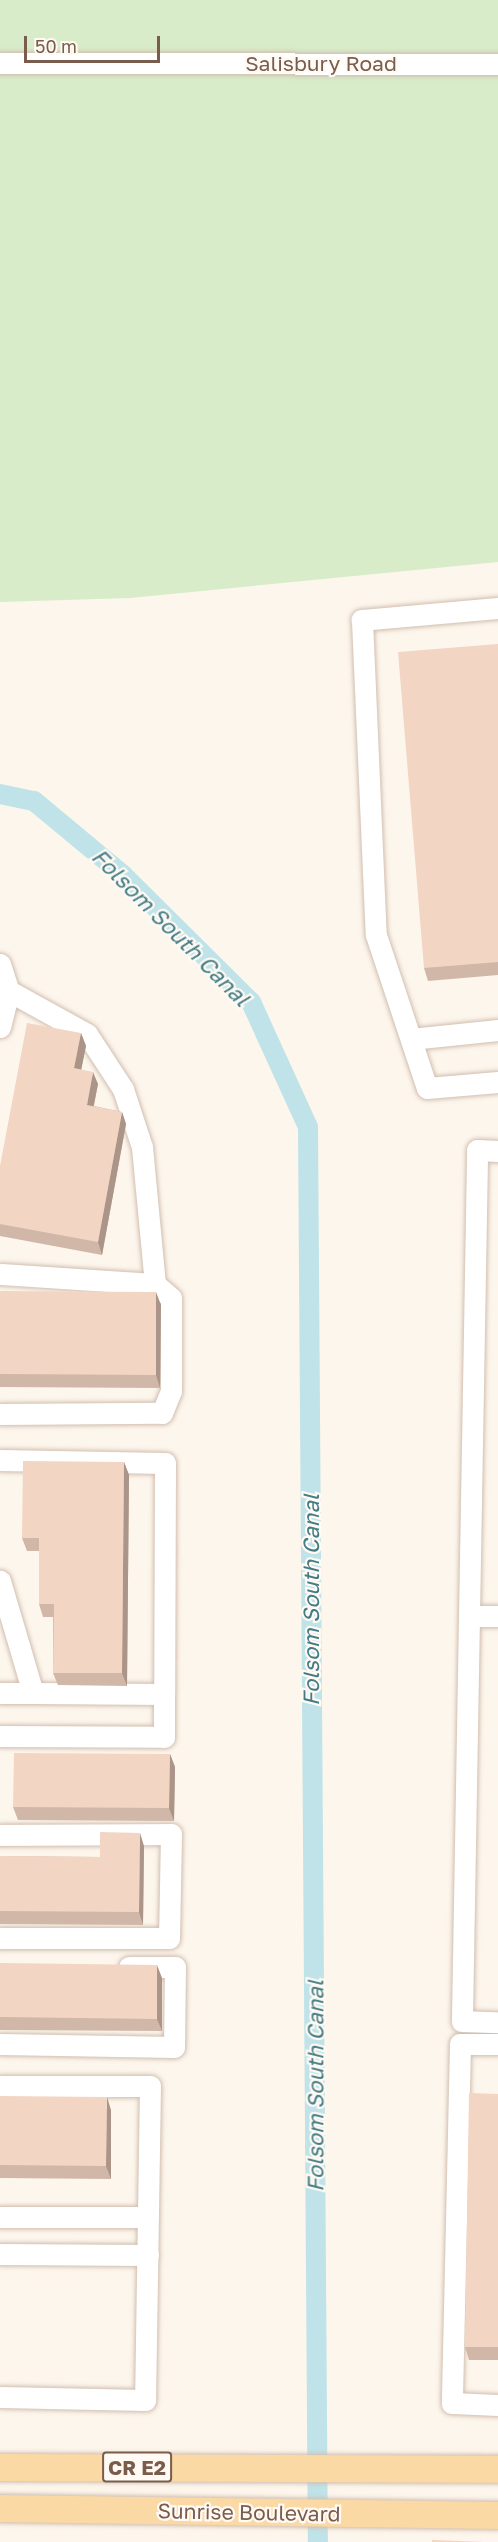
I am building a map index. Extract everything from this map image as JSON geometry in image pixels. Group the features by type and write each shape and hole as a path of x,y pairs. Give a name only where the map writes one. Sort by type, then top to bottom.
{"main road":[{"name":"Sunrise Boulevard","path":"0,2467 498,2469"},
{"name":"Sunrise Boulevard","path":"0,2508 498,2515"}],"street":[{"name":"Salisbury Road","path":"0,63 498,64"},
{"path":"498,608 362,620 376,935 428,1088 498,1082"},
{"path":"0,964 9,992 0,1028"},
{"path":"9,992 87,1034 123,1089 142,1147 155,1284"},
{"path":"411,1039 498,1030"},
{"path":"498,1151 477,1150 462,2021 498,2022"},
{"path":"0,1274 155,1284 171,1298 171,1391 162,1413 0,1413"},
{"path":"0,1460 165,1463 164,1737 0,1736"},
{"path":"0,1581 33,1693"},
{"path":"469,1616 498,1616"},
{"path":"0,1693 164,1694"},
{"path":"0,1835 171,1834 169,1938 0,1938"},
{"path":"0,2044 174,2047 175,1967 105,1966"},
{"path":"498,2044 460,2044 452,2403 498,2405"},
{"path":"0,2086 150,2086 145,2400 0,2397"},
{"path":"0,2217 148,2217"},
{"path":"0,2254 148,2255"}],"green space":[{"path":"0,0 498,0 498,562 130,598 0,602"}],"building":[{"path":"498,644 498,962 424,968 398,652"},
{"path":"27,1023 81,1033 74,1068 93,1072 87,1105 122,1112 98,1242 0,1224 0,1166"},
{"path":"0,1291 156,1292 156,1375 0,1374"},
{"path":"23,1461 124,1462 122,1673 53,1673 54,1604 39,1604 39,1538 22,1538"},
{"path":"14,1753 170,1754 169,1808 13,1807"},
{"path":"100,1832 140,1833 139,1912 0,1911 0,1856 100,1857"},
{"path":"0,1963 157,1965 157,2019 0,2017"},
{"path":"469,2093 498,2094 498,2347 465,2347"},
{"path":"0,2096 107,2097 106,2166 0,2165"},
{"path":"432,2540 485,2542 432,2542"}],"waterway":[{"name":"Folsom South Canal","path":"0,794 34,801 123,875 251,1002 308,1127 318,2542"}]}
